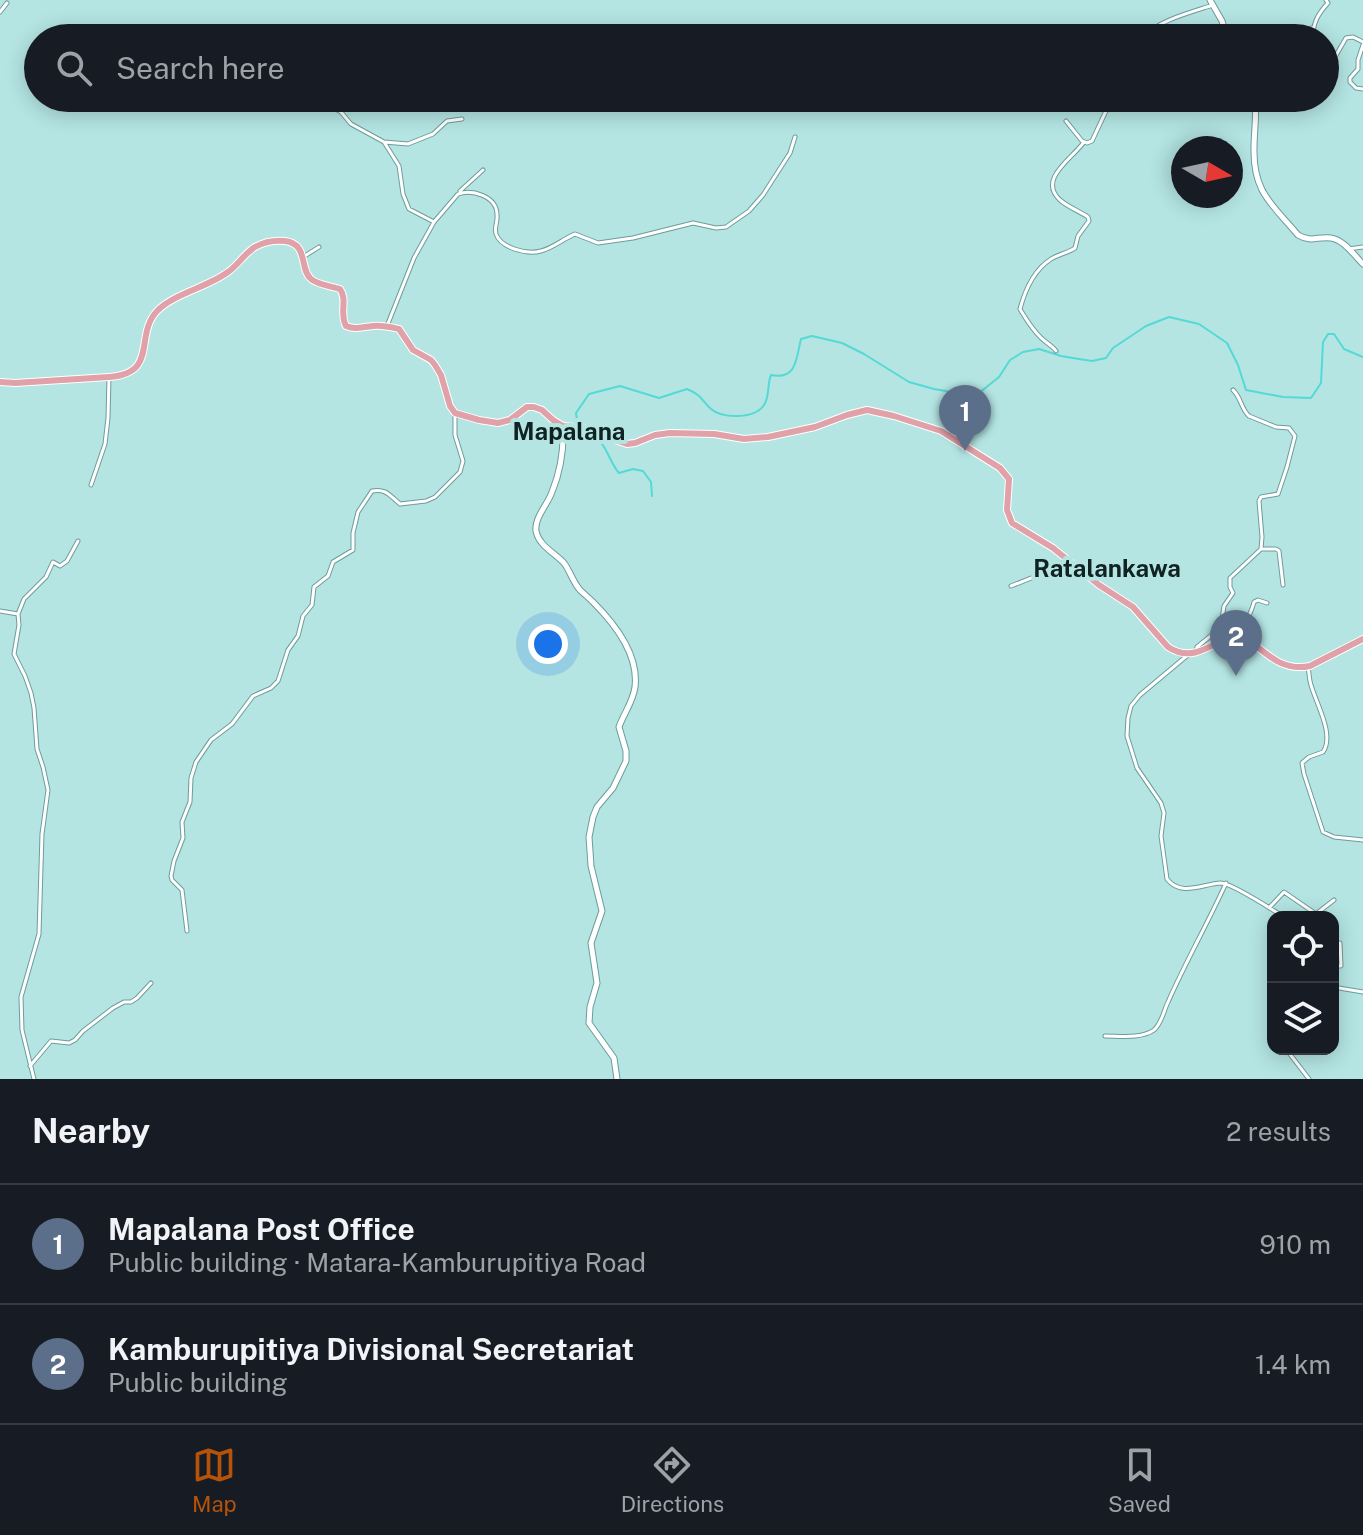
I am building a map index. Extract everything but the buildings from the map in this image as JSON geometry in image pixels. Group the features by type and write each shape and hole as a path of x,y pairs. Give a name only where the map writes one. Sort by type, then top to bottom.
{"main road":[{"path":"1212,2 1223,24"},
{"path":"1256,112 1254,162 1260,188 1298,235 1311,240 1332,238 1363,264"},
{"path":"0,382 125,374 143,357 150,320 160,308 227,273 255,247 268,241 287,241 299,249 309,278 343,292 342,312 346,326 356,329 374,325 399,329 413,350 431,360 441,375 455,413 498,423 510,420 527,407 534,407 563,426 598,429 627,444 670,433 702,433 744,439 768,437 815,427 867,410 894,416 941,431 1000,468 1009,479 1007,510 1012,523 1053,548 1099,585 1133,607 1174,651 1198,653 1232,635 1244,637 1276,662 1301,667 1363,639"},
{"path":"563,426 562,462 537,524 537,534 550,552 564,563 579,589 594,603 628,647 636,672 632,701 619,727 626,761 613,788 597,807 589,837 591,866 602,911 591,943 597,983 588,1016 589,1023 614,1058 617,1079"}],"street":[{"path":"1314,24 1328,3 1326,0"},
{"path":"1162,24 1212,2"},
{"path":"0,12 7,3"},
{"path":"1339,50 1346,38 1353,37 1363,44 1358,69 1350,78 1356,88 1363,89"},
{"path":"341,112 351,124 384,142 408,144 433,134 447,121 462,119"},
{"path":"1056,351 1035,331 1020,309 1030,282 1053,257 1075,248 1078,236 1089,221 1088,217 1060,200 1052,184 1056,173 1084,142 1092,141 1105,112"},
{"path":"1066,121 1084,142"},
{"path":"458,194 477,193 489,199 498,214 495,231 498,237 507,246 530,252 547,249 575,234 598,243 693,223 726,227 749,211 763,195 790,153 795,137"},
{"path":"384,142 399,166 403,194 409,209 434,222"},
{"path":"387,326 406,276 434,222 463,187 483,170"},
{"path":"303,257 319,247"},
{"path":"1348,249 1363,247"},
{"path":"91,485 105,444 109,377"},
{"path":"1233,390 1246,414 1276,427 1289,428 1295,436 1278,494 1261,497 1259,501 1261,549"},
{"path":"187,931 182,890 171,876 183,838 182,822 190,802 191,778 196,762 211,740 232,724 253,696 271,688 278,681 288,650 298,636 303,616 312,605 314,587 328,576 333,562 353,550 358,512 372,491 390,494 400,504 426,501 435,497 460,472 463,461 455,435 455,413"},
{"path":"34,1079 22,1030 21,997 39,934 42,834 48,790 37,749 31,693 14,654 18,614 24,599 46,577 53,562 60,566 67,561 78,541"},
{"path":"1198,653 1197,647 1220,626 1224,606 1233,593 1230,578 1261,549 1278,550 1283,585"},
{"path":"1011,586 1054,569 1067,559"},
{"path":"1244,637 1254,602 1267,603"},
{"path":"0,611 18,614"},
{"path":"1189,654 1140,695 1131,706 1128,718 1127,736 1137,768 1161,803 1164,813 1161,836 1167,879 1180,890 1226,883 1274,911"},
{"path":"1308,666 1328,743 1323,752 1302,763 1304,774 1323,832 1334,837 1363,840"},
{"path":"1105,1036 1135,1036 1155,1029 1226,883"},
{"path":"1269,908 1284,892 1309,911"},
{"path":"1319,911 1334,900"},
{"path":"1339,943 1339,966"},
{"path":"30,1066 51,1041 69,1043 75,1040 113,1008 137,998 151,983"},
{"path":"1339,988 1363,992"},
{"path":"1291,1055 1309,1079"}],"waterway":[{"path":"578,426 576,413 589,394 620,386 659,398 687,389 723,415 754,413 766,401 771,375 780,376 791,371 801,339 812,336 842,343 909,382 963,394 979,393 999,377 1010,360 1023,352 1039,349 1092,361 1106,358 1113,348 1146,326 1169,317 1199,324 1227,343 1246,390 1283,397 1311,398 1321,383 1323,342 1328,334 1334,334 1344,349 1363,357"},
{"path":"582,431 600,441 619,473 633,469 643,471 651,482 652,496"}],"place":[{"name":"Mapalana Post Office","path":"965,451"},
{"name":"Kamburupitiya Divisional Secretariat","path":"1236,676"}],"district":[{"name":"Mapalana","path":"569,431"},
{"name":"Ratalankawa","path":"1107,568"}]}
